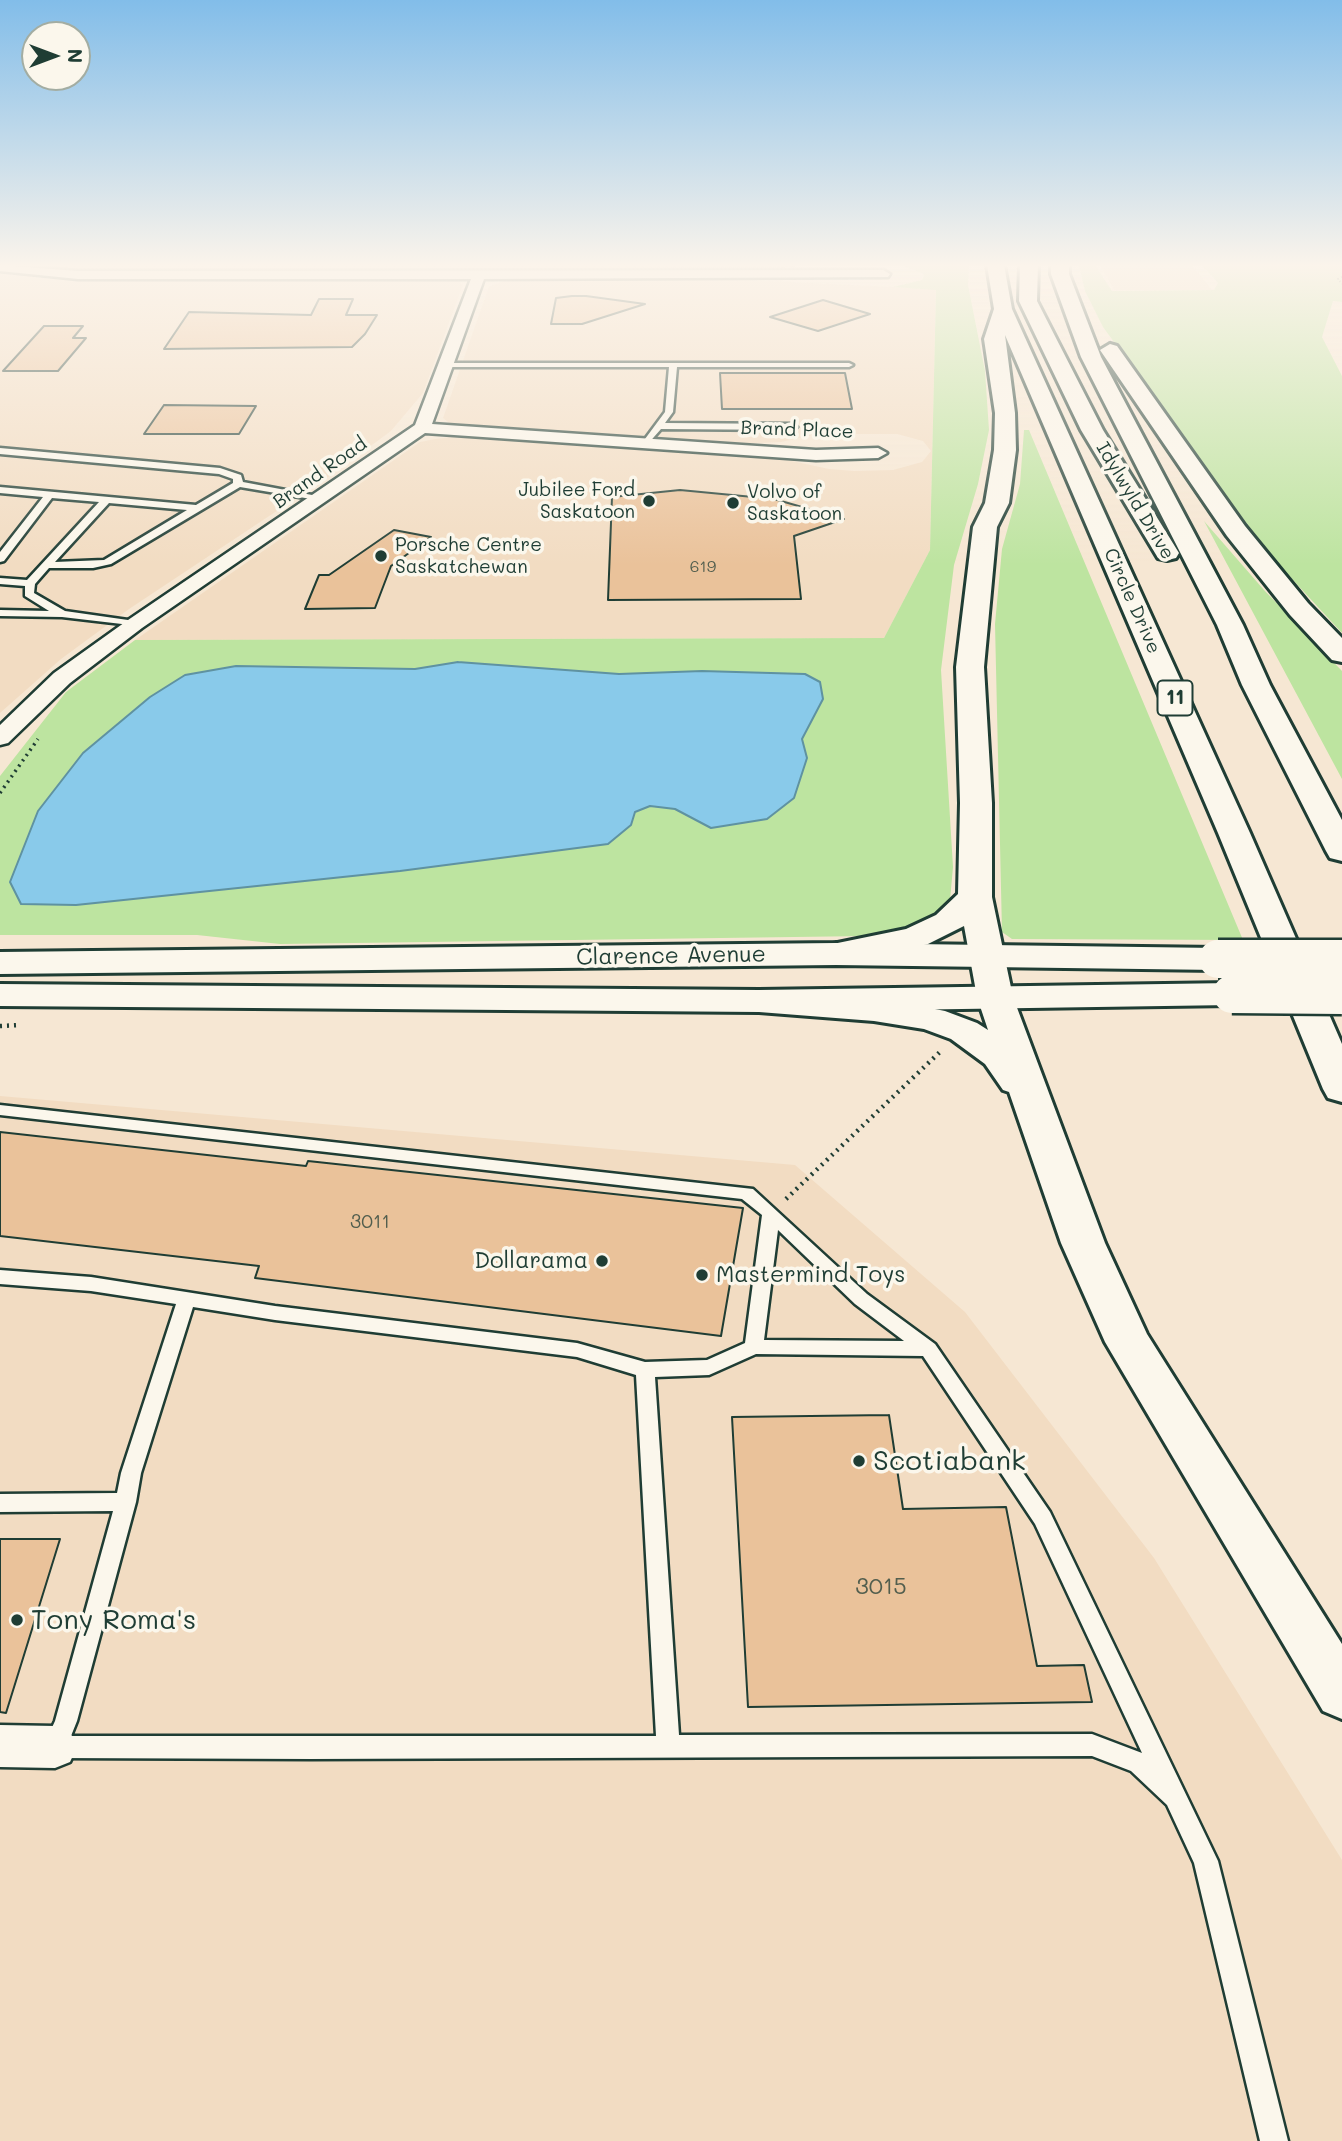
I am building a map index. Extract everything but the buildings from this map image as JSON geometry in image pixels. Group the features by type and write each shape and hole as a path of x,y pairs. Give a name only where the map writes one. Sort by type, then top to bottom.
{"main road":[{"path":"998,365 1004,413 1005,450 997,503 985,527 974,610 971,667 976,803 975,897 995,997 1083,1243 1128,1342 1342,1693"},
{"name":"Circle Drive","path":"1028,365 1234,834 1342,1089"},
{"name":"Idylwyld Drive","path":"1060,365 1092,430 1211,625 1256,685"},
{"path":"1095,365 1230,625 1256,685 1342,851"},
{"path":"1119,365 1236,531 1299,609 1342,654"},
{"path":"836,954 916,937 948,922 975,897"},
{"name":"Clarence Avenue","path":"0,963 836,954 1342,959"},
{"name":"Clarence Avenue","path":"0,995 760,1001 1232,994 1342,995"},
{"path":"0,1005 49,995"},
{"path":"760,1001 874,1009 932,1019 964,1031 998,1055 1029,1097"}],"street":[{"path":"422,428 445,365"},
{"name":"Brand Place","path":"422,428 816,455 878,453"},
{"name":"Brand Road","path":"0,738 62,678 135,624 422,428"},
{"path":"0,1746 55,1747"}],"lane":[{"path":"445,365 849,365"},
{"path":"646,443 669,412 673,365"},
{"path":"659,426 793,427"},
{"path":"0,451 220,471 238,477 238,484"},
{"path":"46,565 93,565 107,562 238,484 323,498"},
{"path":"0,490 196,508"},
{"path":"0,559 49,495"},
{"path":"62,614 29,594 30,583 106,500"},
{"path":"0,581 30,583"},
{"path":"0,613 62,614 135,624"},
{"path":"0,1110 747,1194 771,1213 861,1299 928,1349 1043,1518 1206,1861 1274,2141"},
{"path":"754,1347 771,1213"},
{"path":"0,1277 91,1284 275,1313 577,1350 645,1370 709,1367 754,1347 928,1349"},
{"path":"187,1298 131,1473 126,1502 65,1721 55,1747 1092,1745 1139,1763 1175,1797"},
{"path":"645,1370 668,1747"},
{"path":"0,1503 126,1502"}],"path":[{"path":"771,1213 950,1042"}],"shaded area":[{"path":"0,365 433,365 423,393 391,431 331,475 129,609 61,659 0,713"},
{"path":"461,365 934,365 930,550 884,638 135,640 420,442 452,437 778,458 829,469 854,471 893,470 922,462 931,451 923,441 897,434 817,434 781,442 734,444 449,423 443,418"},
{"path":"0,1096 795,1165 965,1312 1154,1558 1342,1860 1342,2141 0,2141"}],"green space":[{"path":"934,365 984,365 989,430 978,484 954,565 941,670 953,867 950,900 923,923 867,936 280,944 197,935 0,935 0,776 66,692 135,640 884,638 930,550","holes":["458,662 619,674 702,671 805,674 823,699 802,739 807,759 711,828 675,809 650,806 400,871 76,905 21,904 83,753 150,697 185,675 236,666 415,669"]},
{"path":"1131,365 1336,365 1342,376 1342,633 1268,553"},
{"path":"1024,430 1029,430 1243,940 1012,939 1002,932 995,624 1002,549 1020,484"},
{"path":"1204,521 1264,590 1342,671 1342,779"}],"water":[{"path":"458,662 619,674 702,671 805,674 820,682 823,699 802,739 807,758 794,798 767,819 711,828 675,809 650,806 635,812 631,825 608,844 400,871 76,905 21,904 10,882 38,811 83,753 150,697 185,675 236,666 415,669"}],"place":[{"name":"Jubilee Ford Saskatoon","path":"649,501"},
{"name":"Volvo of Saskatoon","path":"733,503"},
{"name":"Porsche Centre Saskatchewan","path":"381,556"},
{"name":"Dollarama","path":"602,1261"},
{"name":"Mastermind Toys","path":"702,1275"},
{"name":"Scotiabank","path":"859,1461"},
{"name":"Tony Roma's","path":"17,1620"}]}
